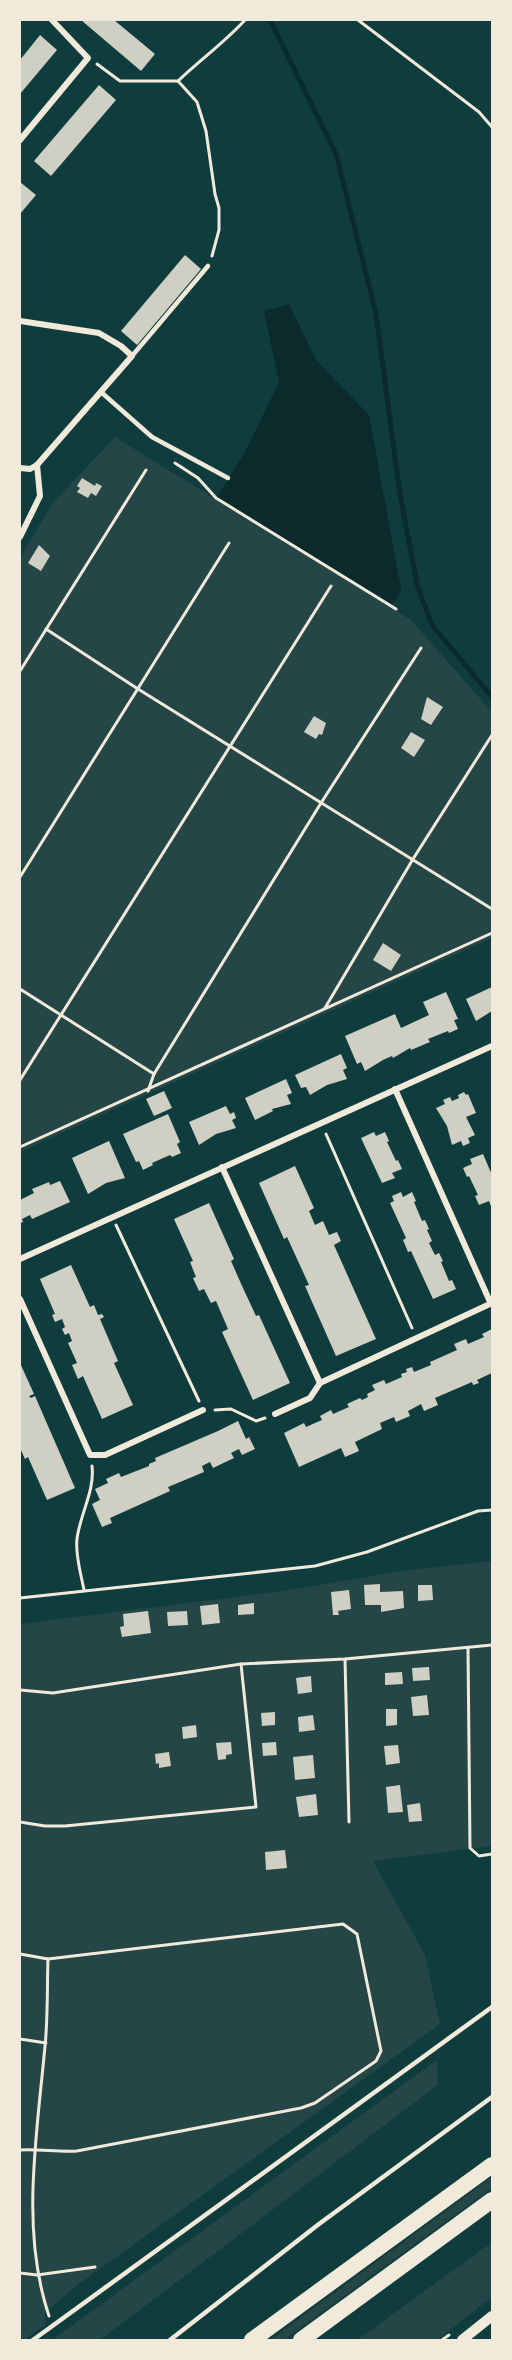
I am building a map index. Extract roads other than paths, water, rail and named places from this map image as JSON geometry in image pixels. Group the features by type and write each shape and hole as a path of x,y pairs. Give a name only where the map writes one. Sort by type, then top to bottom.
{"highway":[{"path":"252,2340 492,2165"},
{"path":"301,2340 492,2200"}],"street":[{"path":"20,140 88,58 52,20"},
{"path":"20,321 99,333 121,346 132,356 37,465 30,469 20,468"},
{"path":"20,537 40,496 37,465"},
{"path":"20,1259 492,1046"},
{"path":"275,1414 310,1398 320,1383 491,1303 395,1089"},
{"path":"222,1167 320,1383"},
{"path":"20,1299 90,1455 105,1455 203,1410"},
{"path":"462,2340 492,2316"}],"lane":[{"path":"132,356 207,266"},
{"path":"102,392 152,437 228,478"},
{"path":"33,2340 492,2007"},
{"path":"170,2340 319,2224 492,2097"}],"waterway":[{"path":"270,20 336,154 376,314 400,495 418,588 432,625 492,697"}]}
